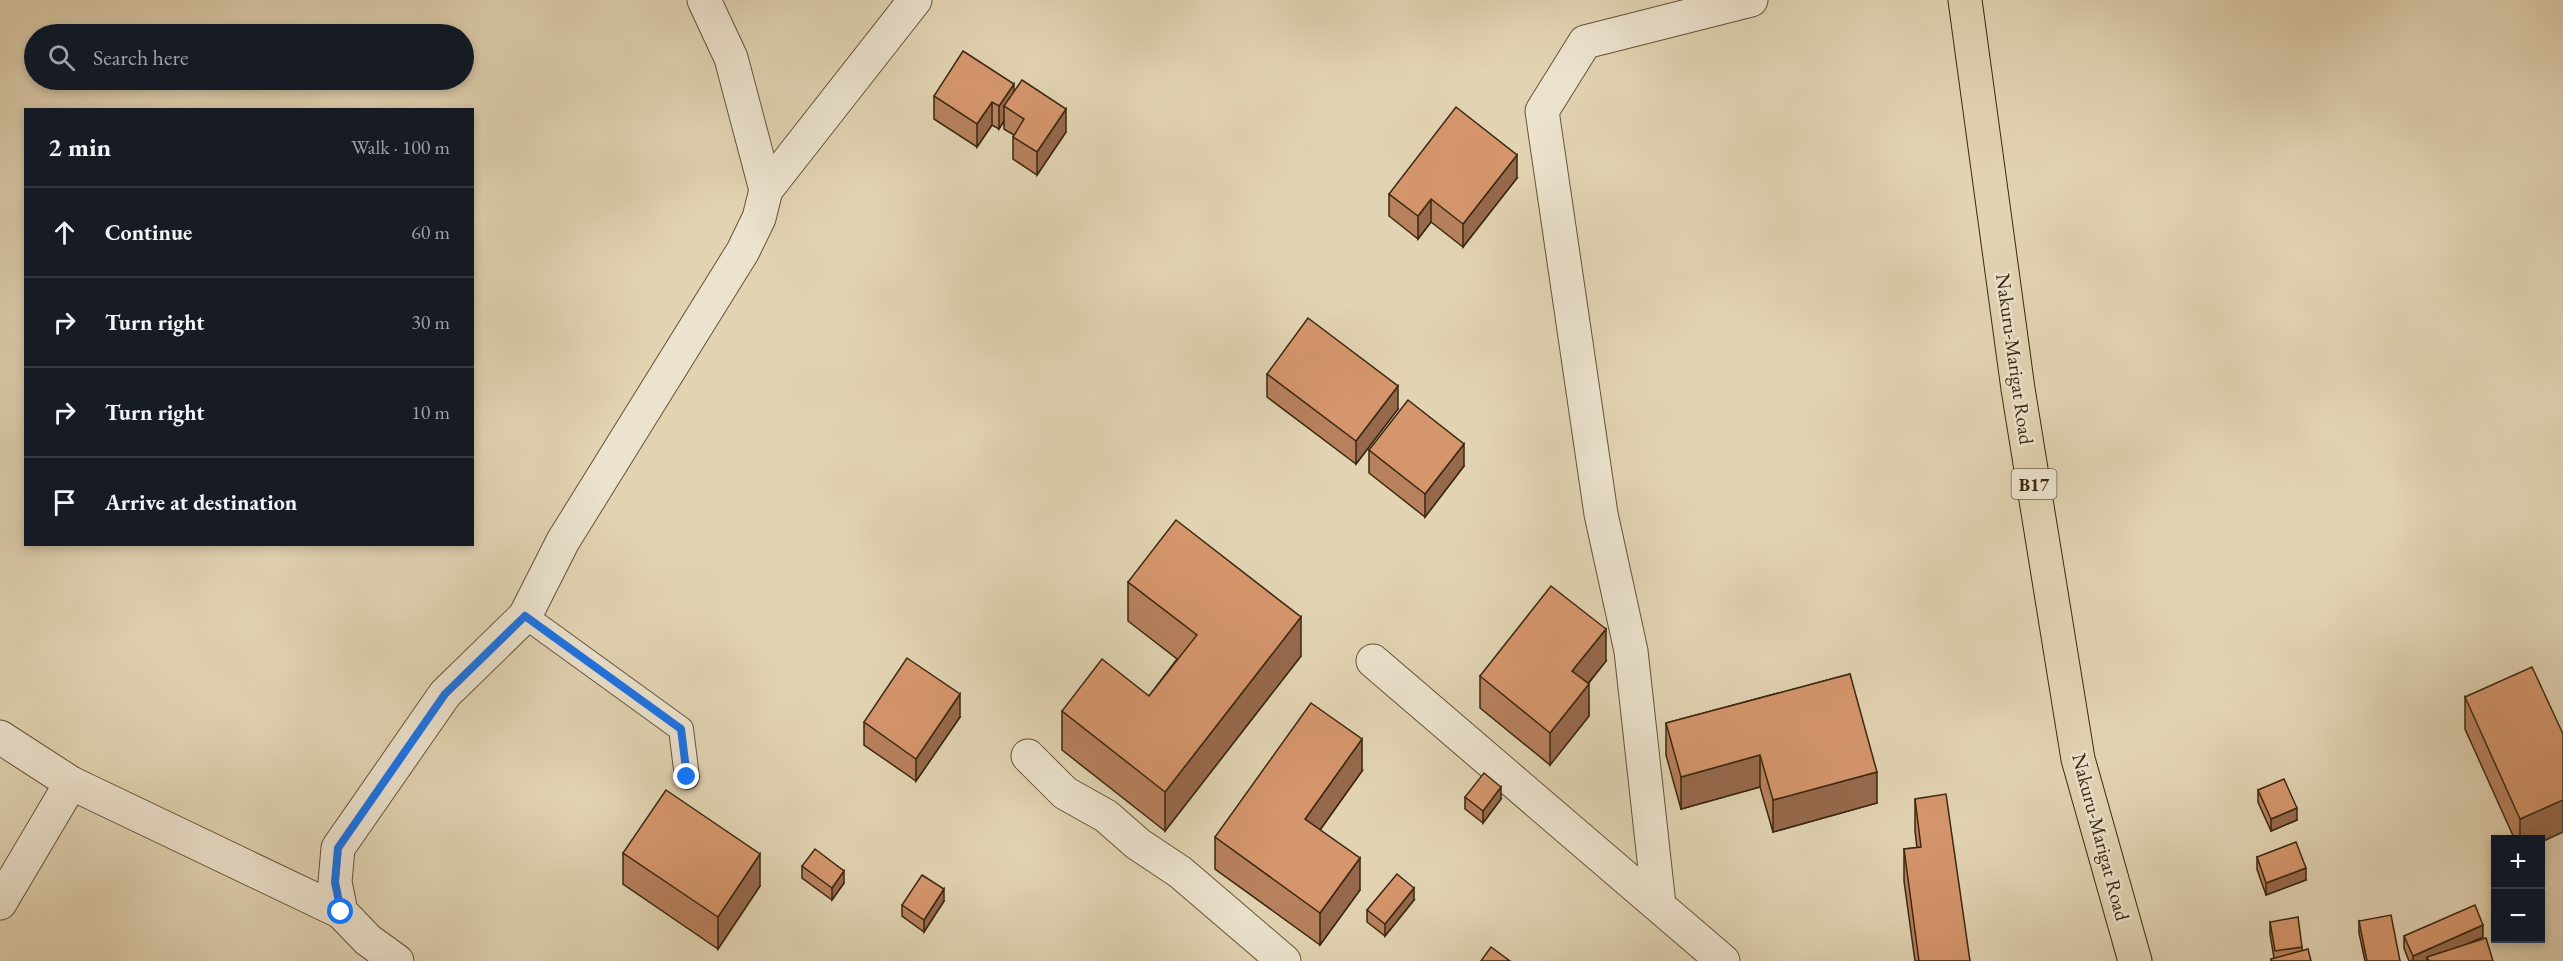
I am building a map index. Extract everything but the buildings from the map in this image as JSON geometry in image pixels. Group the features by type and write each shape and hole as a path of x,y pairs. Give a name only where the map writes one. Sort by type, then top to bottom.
{"main road":[{"name":"Nakuru-Marigat Road","path":"1965,0 2018,389 2078,759 2135,961"}],"street":[{"path":"704,0 731,58 766,190"},
{"path":"341,912 335,882 338,848 445,694 525,616 563,541 742,251 759,218 766,190 915,0"},
{"path":"1659,905 1631,651 1601,514 1542,111 1585,42 1751,0"},
{"path":"1373,661 1723,961"},
{"path":"0,737 71,783 341,912 368,940 397,961"},
{"path":"1028,756 1065,793 1106,816 1138,844 1180,872 1284,961"},
{"path":"0,903 71,783"}],"lane":[{"path":"525,616 681,729 687,777"}],"route":[{"path":"341,912 335,882 338,848 445,694 525,616 681,729 687,777"}]}
